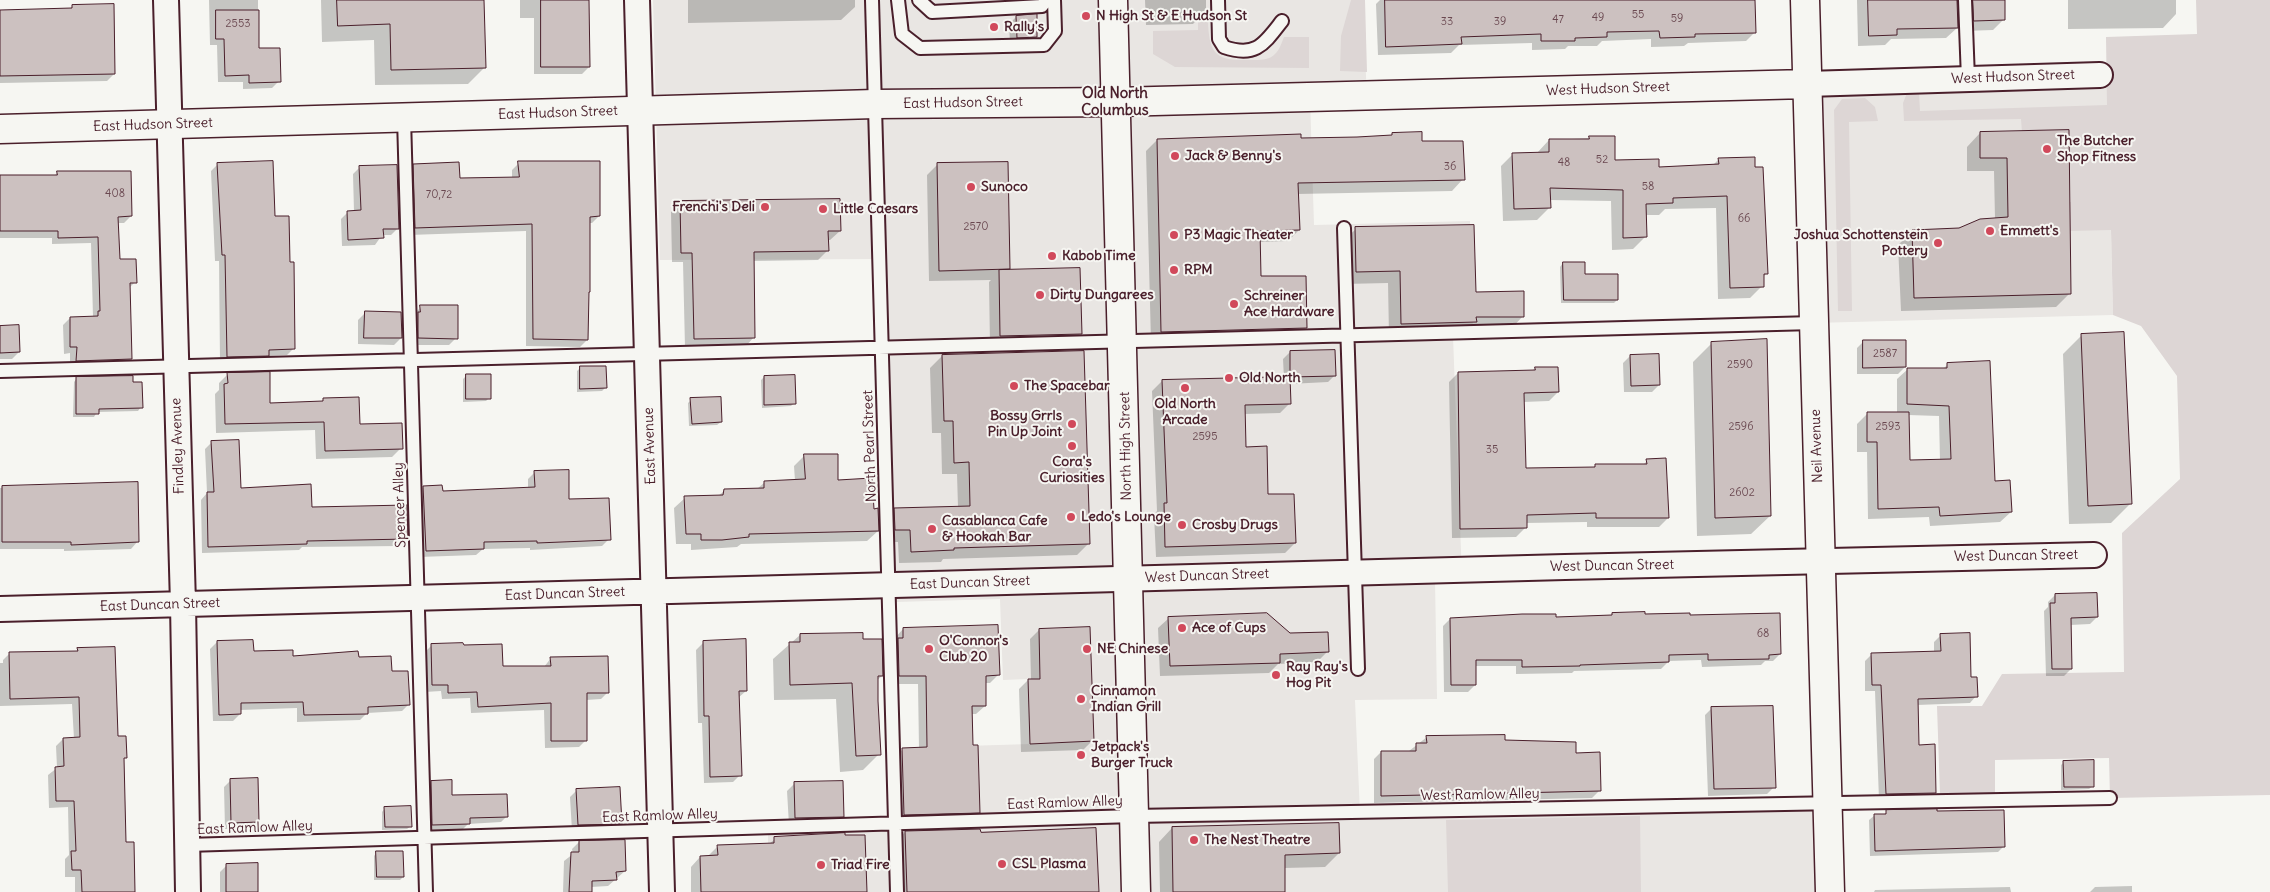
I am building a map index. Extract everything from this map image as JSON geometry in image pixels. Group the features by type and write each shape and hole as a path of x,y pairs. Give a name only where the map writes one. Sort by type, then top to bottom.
{"main road":[{"name":"North High Street","path":"1114,0 1130,578 1136,892"},
{"name":"Neil Avenue","path":"1805,0 1830,892"},
{"name":"West Hudson Street","path":"1116,102 1807,84"},
{"name":"East Hudson Street","path":"0,129 875,104 1116,102"}],"street":[{"name":"Findley Avenue","path":"166,0 183,604 188,892"},
{"name":"East Avenue","path":"638,0 662,892"},
{"name":"West Hudson Street","path":"1807,84 2100,75"},
{"name":"West Duncan Street","path":"1130,578 1821,560 2094,555"},
{"name":"East Duncan Street","path":"0,609 1130,578"}],"lane":[{"name":"North Pearl Street","path":"872,0 897,892"},
{"path":"898,0 902,34 920,48 1044,45 1055,31 1054,0"},
{"path":"918,0 932,12 1042,6 1046,0"},
{"path":"1218,0 1219,38 1224,47 1234,51 1246,52 1265,44 1282,21"},
{"path":"1965,0 1968,79"},
{"name":"Spencer Alley","path":"404,118 426,892"},
{"path":"1344,228 1358,668"},
{"path":"0,371 1814,323"},
{"name":"West Ramlow Alley","path":"1134,816 2110,798"},
{"name":"East Ramlow Alley","path":"187,845 1134,816"}],"shaded area":[{"path":"653,0 1362,0 1367,95 1310,98 1314,225 1470,221 1473,335 1453,336 1462,578 1435,579 1437,699 1355,700 1360,813 1837,798 1839,892 768,892 768,832 905,830 902,748 1030,744 1028,679 1003,680 1000,599 896,602 884,259 660,260"},
{"path":"1351,0 1365,0 1367,72 1340,71 1341,36"},
{"path":"2196,0 2270,0 2270,795 2110,798 2109,758 1995,760 1995,793 1940,795 1937,706 1982,706 2002,674 2124,672 2122,533 2180,479 2177,376 2141,326 2113,315 2111,230 2069,231 2031,203 2071,202 2069,131 2022,132 2021,119 1904,121 1903,103 1907,93 1919,93 1920,111 2107,105 2106,37 2197,34"},
{"path":"1198,20 1208,20 1212,48 1221,57 1228,59 1266,59 1276,53 1284,37 1309,37 1309,68 1175,67 1153,54 1153,31 1198,30"},
{"path":"2107,74 2113,315 1814,323 1807,84"},
{"path":"1865,98 1875,107 1878,121 1849,122 1852,311 1838,311 1834,110 1842,99"},
{"path":"1640,816 1641,892 1448,892 1446,820"}],"building":[{"path":"337,0 484,0 486,68 391,70 390,24 338,26"},
{"path":"541,0 589,0 590,67 541,67"},
{"path":"1385,0 1755,0 1756,33 1695,34 1695,37 1660,38 1659,31 1607,32 1607,37 1575,38 1575,41 1541,41 1541,34 1461,37 1462,44 1386,47"},
{"path":"1868,0 1957,0 1958,28 1897,29 1897,35 1869,36"},
{"path":"1973,0 2005,0 2005,20 1974,21"},
{"path":"114,4 115,74 0,76 0,10 72,8 72,5"},
{"path":"216,10 259,10 259,48 280,48 281,82 249,83 249,75 225,76 224,39 216,39"},
{"path":"1037,14 1037,37 1017,38 1016,16"},
{"path":"2069,130 2071,294 1914,298 1912,230 1959,228 1980,219 2008,217 2007,158 1980,158 1980,132"},
{"path":"1422,132 1422,141 1463,141 1465,180 1298,183 1300,230 1260,231 1261,276 1306,276 1307,328 1161,332 1157,139 1301,134 1301,138 1357,137"},
{"path":"1589,136 1615,136 1615,160 1659,159 1659,167 1719,164 1718,158 1755,157 1755,167 1763,167 1768,274 1764,274 1764,287 1730,288 1727,196 1673,198 1673,203 1646,204 1647,237 1623,238 1623,190 1550,188 1551,208 1514,209 1512,153 1549,152 1549,139 1589,139"},
{"path":"273,161 275,216 289,216 290,262 294,262 295,349 269,350 269,356 227,357 225,255 222,255 217,163"},
{"path":"518,161 600,161 600,216 590,217 588,340 533,339 532,224 415,228 413,164 459,162 460,178 519,177"},
{"path":"1008,162 1010,269 939,271 937,163"},
{"path":"397,165 399,229 383,229 384,238 348,240 347,211 361,210 359,166"},
{"path":"57,171 131,171 132,216 118,217 120,259 136,259 137,283 130,283 132,359 76,361 77,347 70,347 70,317 98,316 98,311 100,311 98,237 58,238 58,231 0,231 0,175 57,175"},
{"path":"840,199 841,231 828,231 829,251 754,252 755,338 694,339 692,253 681,253 680,201"},
{"path":"1474,225 1476,292 1524,291 1524,317 1476,317 1477,322 1401,324 1400,271 1356,272 1355,227"},
{"path":"1563,262 1585,262 1585,274 1618,274 1618,300 1564,300"},
{"name":"Dirty Dungarees","path":"1080,268 1082,334 1000,336 999,270"},
{"path":"420,305 458,305 458,339 418,338 418,312 420,312"},
{"path":"365,311 401,312 402,338 364,338"},
{"path":"19,325 20,352 0,353 0,326"},
{"path":"2124,332 2132,504 2088,506 2081,334"},
{"path":"1767,339 1771,516 1715,518 1711,342"},
{"path":"1863,340 1906,340 1906,367 1863,368"},
{"path":"1335,350 1336,376 1290,377 1290,351"},
{"path":"1084,351 1090,544 954,548 954,550 911,552 910,530 895,530 894,508 970,506 969,462 954,463 953,421 944,421 942,355"},
{"path":"1659,354 1660,385 1631,386 1630,355"},
{"path":"1990,361 1995,481 2010,480 2012,512 1940,516 1939,507 1878,509 1877,442 1867,442 1867,412 1909,412 1910,460 1951,459 1949,406 1907,404 1907,368 1947,368 1947,363"},
{"path":"580,366 606,366 607,388 580,389"},
{"path":"1535,367 1558,367 1559,392 1524,393 1526,468 1595,467 1595,464 1647,464 1646,459 1666,458 1669,518 1596,518 1596,513 1527,515 1527,528 1460,529 1458,372 1535,370"},
{"path":"270,372 270,403 323,401 323,398 359,397 360,424 402,423 403,449 325,451 324,422 225,424 224,384 228,383 227,373"},
{"path":"466,374 491,374 491,399 466,399"},
{"path":"795,375 796,404 764,405 764,376"},
{"path":"133,376 133,382 142,382 143,408 99,409 99,414 76,414 76,377"},
{"path":"1290,377 1291,404 1245,405 1246,447 1267,446 1268,494 1294,494 1296,543 1165,547 1164,503 1167,503 1162,380"},
{"path":"721,397 722,422 692,424 690,398"},
{"path":"239,440 241,488 311,484 312,507 407,505 408,539 307,541 307,544 208,547 207,492 214,492 211,441"},
{"path":"804,454 838,454 838,480 872,478 874,509 878,508 879,531 749,534 749,537 722,540 701,540 701,534 686,534 684,496 723,495 724,489 764,488 764,481 805,479"},
{"path":"569,470 569,499 609,498 611,540 537,543 537,541 484,542 484,549 426,551 423,486 442,485 443,491 535,487 534,471"},
{"path":"138,482 139,542 71,545 71,542 2,542 2,486"},
{"path":"2097,593 2098,617 2071,618 2072,669 2052,669 2050,603 2055,603 2055,594"},
{"path":"1645,612 1645,614 1690,613 1690,615 1780,613 1781,654 1769,655 1769,659 1708,660 1708,654 1669,655 1669,662 1580,666 1522,667 1522,660 1476,660 1476,685 1451,685 1450,618 1522,614 1556,614 1556,617"},
{"path":"1267,613 1290,633 1328,632 1329,652 1280,654 1280,663 1170,666 1168,617"},
{"path":"998,625 1000,675 986,676 986,706 972,706 973,745 978,745 980,813 904,815 902,748 927,747 926,676 899,676 898,638 903,638 903,628"},
{"path":"1090,627 1094,741 1030,744 1028,679 1040,679 1039,629"},
{"path":"863,633 863,639 882,639 883,676 878,676 881,755 856,756 852,683 790,685 789,642 800,642 800,634"},
{"path":"1970,633 1971,677 1977,677 1978,697 1918,699 1919,745 1935,744 1936,793 1886,794 1881,685 1872,685 1871,653 1941,651 1940,634"},
{"path":"746,639 747,691 739,691 742,776 710,777 709,716 704,716 703,641"},
{"path":"253,640 254,651 293,650 293,656 358,651 359,657 391,656 392,671 408,671 410,705 368,707 368,714 304,715 303,702 241,703 241,714 219,715 217,641"},
{"path":"463,643 464,645 502,644 503,666 551,666 550,657 608,656 609,693 587,693 587,741 551,741 551,703 478,707 477,692 448,693 448,685 432,685 431,644"},
{"path":"115,647 118,736 126,736 127,758 124,758 126,842 134,842 135,892 82,892 81,870 72,870 71,851 76,851 74,801 56,801 55,767 64,766 63,738 80,737 79,697 10,699 9,652 78,651 77,648"},
{"path":"1773,706 1776,788 1714,789 1711,707"},
{"path":"1505,735 1505,740 1576,742 1576,753 1600,752 1601,791 1381,796 1381,751 1416,751 1416,743 1427,743 1426,736"},
{"path":"2094,760 2094,787 2064,787 2063,761"},
{"path":"258,778 259,822 231,823 230,779"},
{"path":"452,780 452,795 507,794 508,817 470,818 470,824 432,825 431,781"},
{"path":"843,781 844,817 795,818 794,782"},
{"path":"620,787 622,824 578,825 576,789"},
{"path":"411,806 412,827 385,827 384,807"},
{"path":"1937,809 1937,811 2004,810 2005,847 1875,851 1874,814 1886,814 1886,810"},
{"path":"1339,823 1340,853 1285,855 1285,892 1173,892 1172,827"},
{"name":"CSL Plasma","path":"1096,828 1099,892 907,892 905,831 980,829 981,832"},
{"path":"845,833 845,835 865,835 867,892 701,892 700,856 718,855 717,845 774,843 774,837"},
{"path":"625,840 626,871 616,872 617,880 592,881 592,892 569,892 571,852 579,852 579,841"},
{"path":"376,851 403,851 404,877 377,877"},
{"path":"258,863 258,892 226,892 226,864"}],"place":[{"name":"N High St & E Hudson St","path":"1086,16"},
{"name":"Rally's","path":"994,27"},
{"name":"The Butcher Shop Fitness","path":"2047,149"},
{"name":"Jack & Benny's","path":"1175,156"},
{"name":"Sunoco","path":"971,187"},
{"name":"Frenchi's Deli","path":"765,207"},
{"name":"Little Caesars","path":"823,209"},
{"name":"Emmett's","path":"1990,231"},
{"name":"P3 Magic Theater","path":"1174,235"},
{"name":"Joshua Schottenstein Pottery","path":"1938,243"},
{"name":"Kabob Time","path":"1052,256"},
{"name":"RPM","path":"1174,270"},
{"name":"Dirty Dungarees","path":"1040,295"},
{"name":"Schreiner Ace Hardware","path":"1234,304"},
{"name":"Old North","path":"1229,378"},
{"name":"The Spacebar","path":"1014,386"},
{"name":"Old North Arcade","path":"1185,388"},
{"name":"Bossy Grrls Pin Up Joint","path":"1072,424"},
{"name":"Cora's Curiosities","path":"1072,446"},
{"name":"Ledo's Lounge","path":"1071,517"},
{"name":"Crosby Drugs","path":"1182,525"},
{"name":"Casablanca Cafe & Hookah Bar","path":"932,529"},
{"name":"Ace of Cups","path":"1182,628"},
{"name":"O'Connor's Club 20","path":"929,649"},
{"name":"NE Chinese","path":"1087,649"},
{"name":"Ray Ray's Hog Pit","path":"1276,675"},
{"name":"Cinnamon Indian Grill","path":"1081,699"},
{"name":"Jetpack's Burger Truck","path":"1081,755"},
{"name":"The Nest Theatre","path":"1194,840"},
{"name":"CSL Plasma","path":"1002,864"},
{"name":"Triad Fire","path":"821,865"}],"district":[{"name":"Old North Columbus","path":"1115,102"}]}
